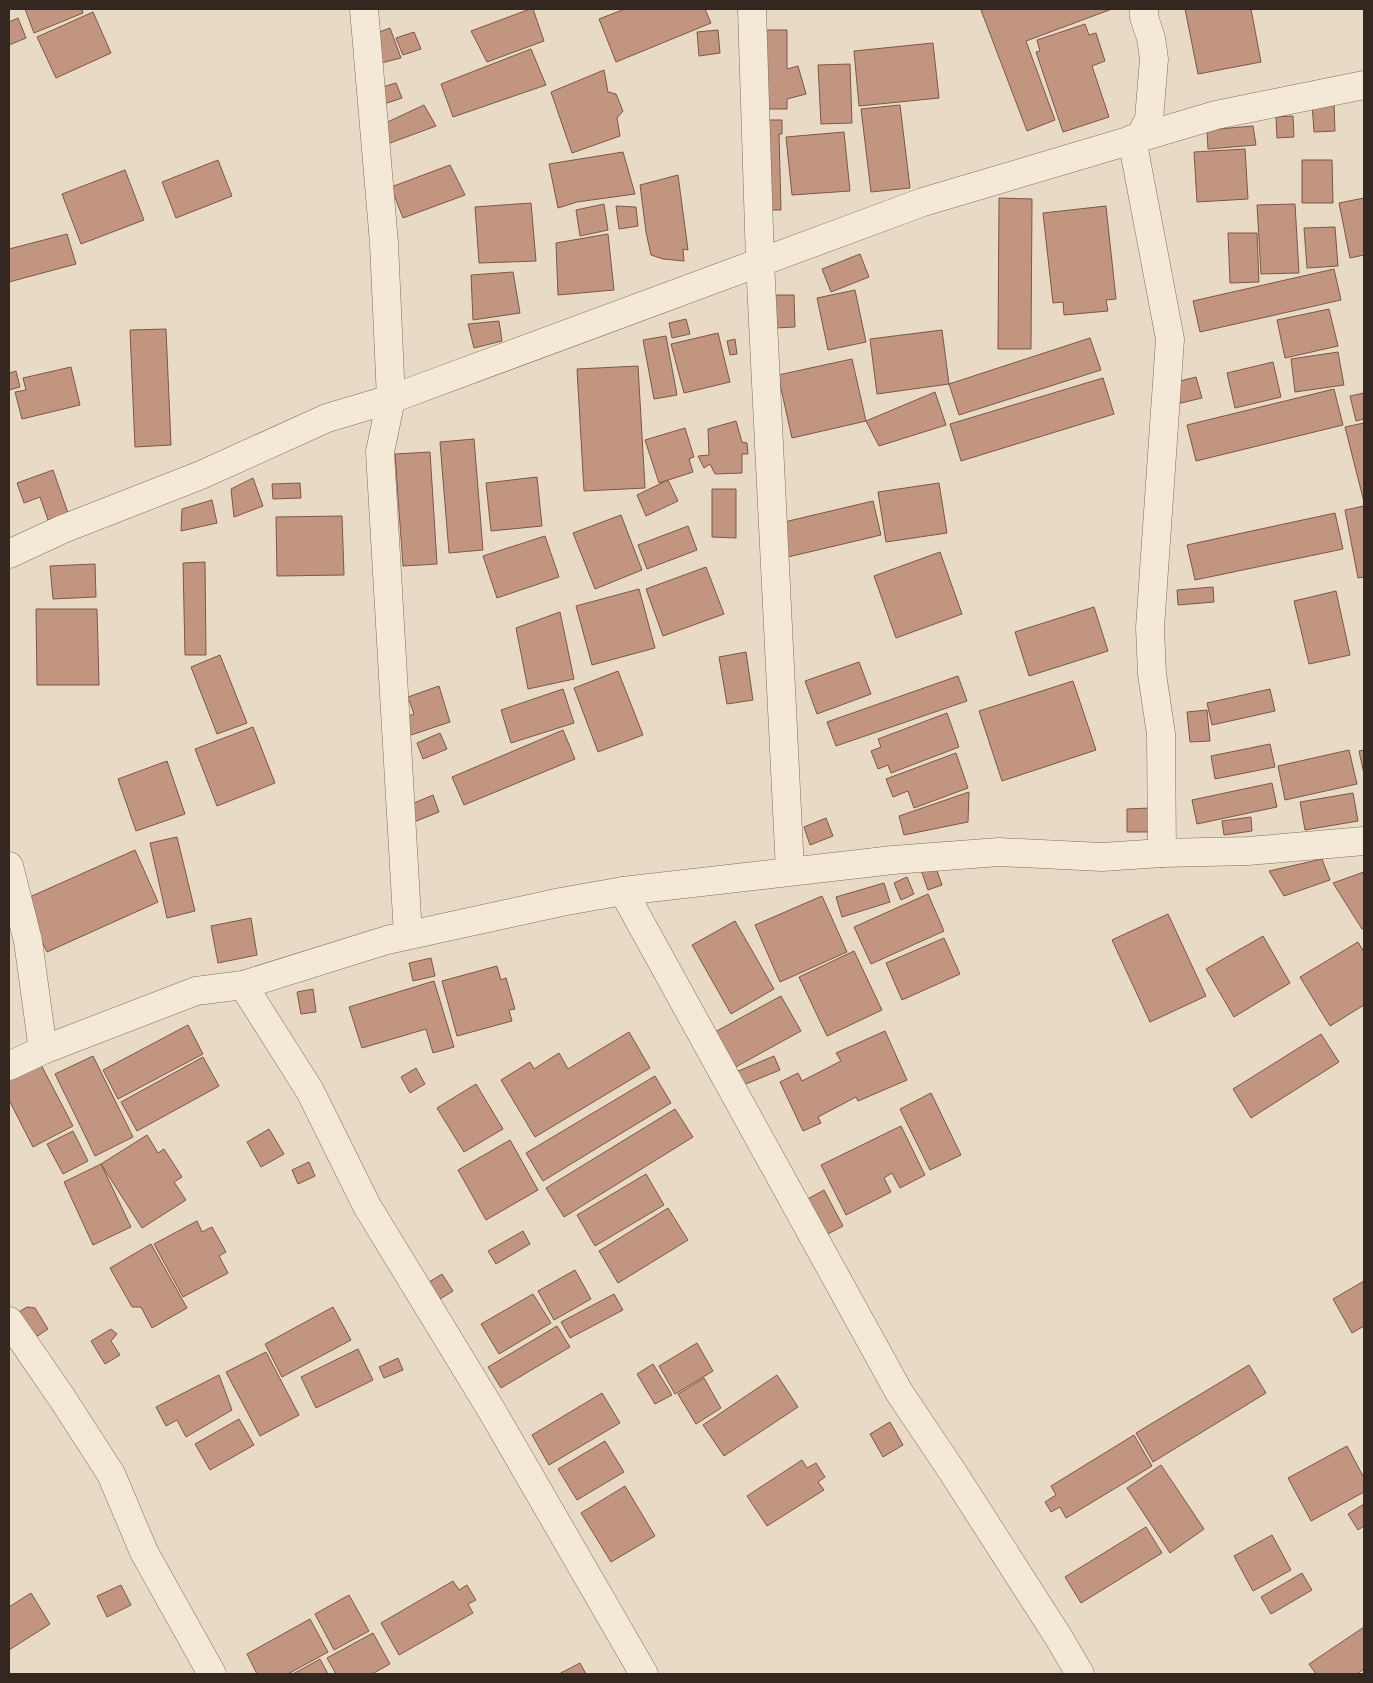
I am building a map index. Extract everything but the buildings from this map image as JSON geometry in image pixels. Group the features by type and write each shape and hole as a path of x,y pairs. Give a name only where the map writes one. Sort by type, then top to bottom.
{"street":[{"path":"364,9 384,243 390,399 380,452 408,935"},
{"path":"752,9 760,261 790,871"},
{"path":"1144,9 1144,17 1151,38 1154,60 1149,119 1136,138 1170,338 1150,628 1152,674 1161,734 1162,853"},
{"path":"9,554 63,529 201,475 327,418 390,399 923,202 1216,115 1364,85"},
{"path":"9,1066 43,1050 196,991 243,985 408,935 561,902 623,891 893,860 999,852 1102,857 1162,853 1248,851 1364,841"},
{"path":"9,866 28,941 43,1050"},
{"path":"623,891 899,1392 952,1471 1080,1674"},
{"path":"243,985 310,1091 367,1206 492,1411 644,1674"},
{"path":"9,1321 111,1474 144,1552 212,1674"}]}
